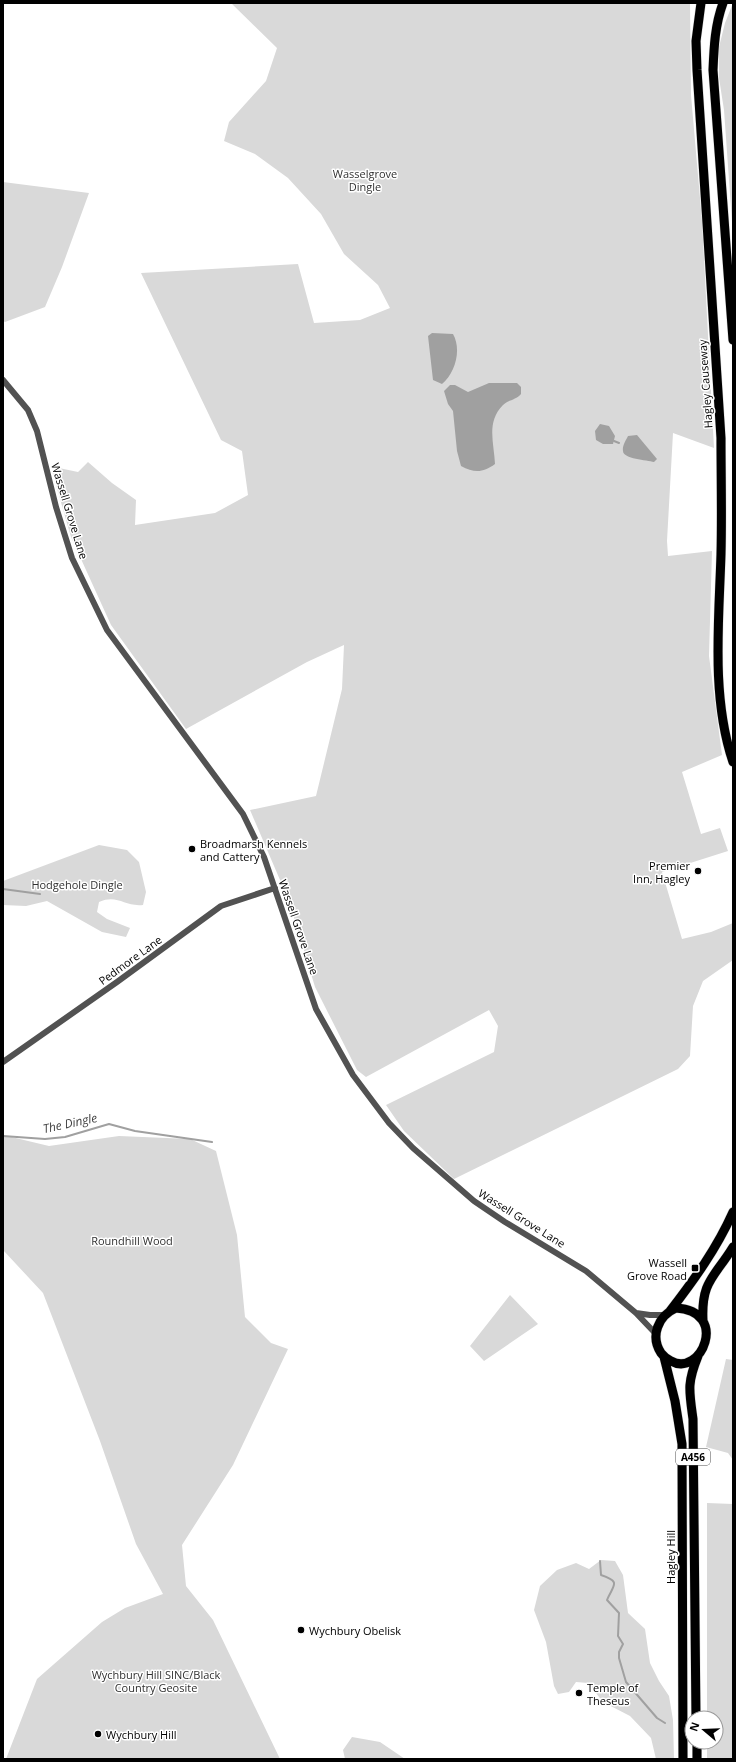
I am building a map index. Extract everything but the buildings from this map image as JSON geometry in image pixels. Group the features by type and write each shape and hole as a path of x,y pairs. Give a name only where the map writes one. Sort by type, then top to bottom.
{"highway":[{"name":"Hagley Causeway","path":"701,3 696,41 697,70 721,438 722,498 718,649 721,710 733,762"},
{"path":"723,3 714,39 713,70 733,340"},
{"path":"667,1313 676,1308 690,1310 695,1312 703,1321 706,1328 706,1340 698,1356 687,1363 680,1364 664,1357 658,1348 656,1334 667,1313 719,1241 733,1212"},
{"path":"703,1321 703,1297 707,1286 712,1275 733,1247"},
{"name":"A456","path":"696,1710 693,1420 688,1387 691,1372 698,1356"},
{"name":"Hagley Hill","path":"664,1357 675,1401 682,1444 683,1759"}],"street":[{"name":"Wassell Grove Lane","path":"3,380 28,410 37,431 56,507 72,558 107,630 242,814 264,857 316,1009 353,1075 389,1123 414,1148 474,1201 505,1222 586,1271 636,1312 656,1334"},
{"name":"Pedmore Lane","path":"3,1062 117,982 221,906 275,888"},
{"path":"636,1312 650,1315 667,1313"}],"green space":[{"name":"Wasselgrove Dingle","path":"231,3 690,3 691,95 702,221 714,448 673,433 667,541 668,556 712,551 709,656 722,755 682,772 701,834 720,828 728,851 662,872 682,939 711,932 733,923 733,960 703,981 693,1006 690,1056 678,1069 454,1179 404,1131 386,1105 494,1052 498,1026 489,1010 366,1077 357,1070 315,987 289,901 250,810 316,796 342,689 344,645 307,662 186,729 111,625 71,537 52,471 59,468 78,472 88,462 112,483 136,500 135,525 215,513 248,495 242,451 221,440 141,273 298,264 314,323 360,320 390,308 378,285 344,254 321,214 288,178 255,154 224,141 229,122 266,81 277,48"},
{"path":"733,3 733,236 724,110 719,78 719,47 725,23"},
{"path":"3,182 89,193 62,267 45,307 5,322 3,321"},
{"name":"Hodgehole Dingle","path":"99,845 127,850 139,862 146,892 143,905 136,905 111,899 99,902 97,912 107,919 130,928 126,937 102,932 47,901 26,906 3,905 3,881"},
{"name":"Roundhill Wood","path":"3,1135 49,1146 119,1136 190,1139 216,1151 237,1235 245,1317 271,1343 288,1349 233,1465 182,1545 186,1586 213,1620 280,1759 6,1759 37,1679 102,1622 125,1608 163,1594 136,1544 100,1441 43,1293 3,1250"},
{"path":"510,1295 538,1324 484,1361 470,1346"},
{"path":"726,1359 733,1360 733,1460 728,1453 706,1447"},
{"path":"707,1503 733,1504 733,1759 707,1759 707,1750 724,1750 724,1710 707,1710"},
{"path":"601,1560 615,1561 623,1575 628,1613 645,1629 650,1663 669,1696 673,1720 674,1759 656,1759 651,1738 630,1716 603,1702 588,1683 576,1682 569,1692 558,1694 554,1686 546,1642 534,1610 540,1586 557,1570 576,1563 589,1569"},
{"path":"352,1737 380,1742 405,1759 345,1759 343,1750"}],"shaded area":[{"path":"432,333 453,334 456,340 457,354 454,368 442,384 433,380 428,336"},
{"path":"489,383 517,383 521,387 521,394 517,398 503,405 494,418 492,433 495,464 486,469 474,471 461,466 457,451 453,411 448,404 444,391 450,385 455,385 468,392"},
{"path":"600,424 609,426 615,436 613,444 603,444 596,440 595,431"},
{"path":"637,435 657,459 654,462 636,459 624,454 623,447 628,436"}],"waterway":[{"path":"614,441 619,443"},
{"path":"3,889 40,894"},
{"name":"The Dingle","path":"3,1136 45,1139 65,1137 109,1124 135,1131 212,1142"},
{"path":"600,1561 601,1575 608,1577 614,1582 607,1600 619,1613 618,1636 623,1644 619,1652 619,1658 626,1682 657,1718 665,1723"}],"place":[{"name":"Broadmarsh Kennels and Cattery","path":"192,849"},
{"name":"Premier Inn, Hagley","path":"698,871"},
{"name":"Wassell Grove Road","path":"695,1268"},
{"name":"Wychbury Obelisk","path":"301,1630"},
{"name":"Temple of Theseus","path":"579,1693"},
{"name":"Wychbury Hill","path":"98,1734"}],"park label":[{"name":"Wychbury Hill SINC/Black Country Geosite","path":"156,1680"}]}
